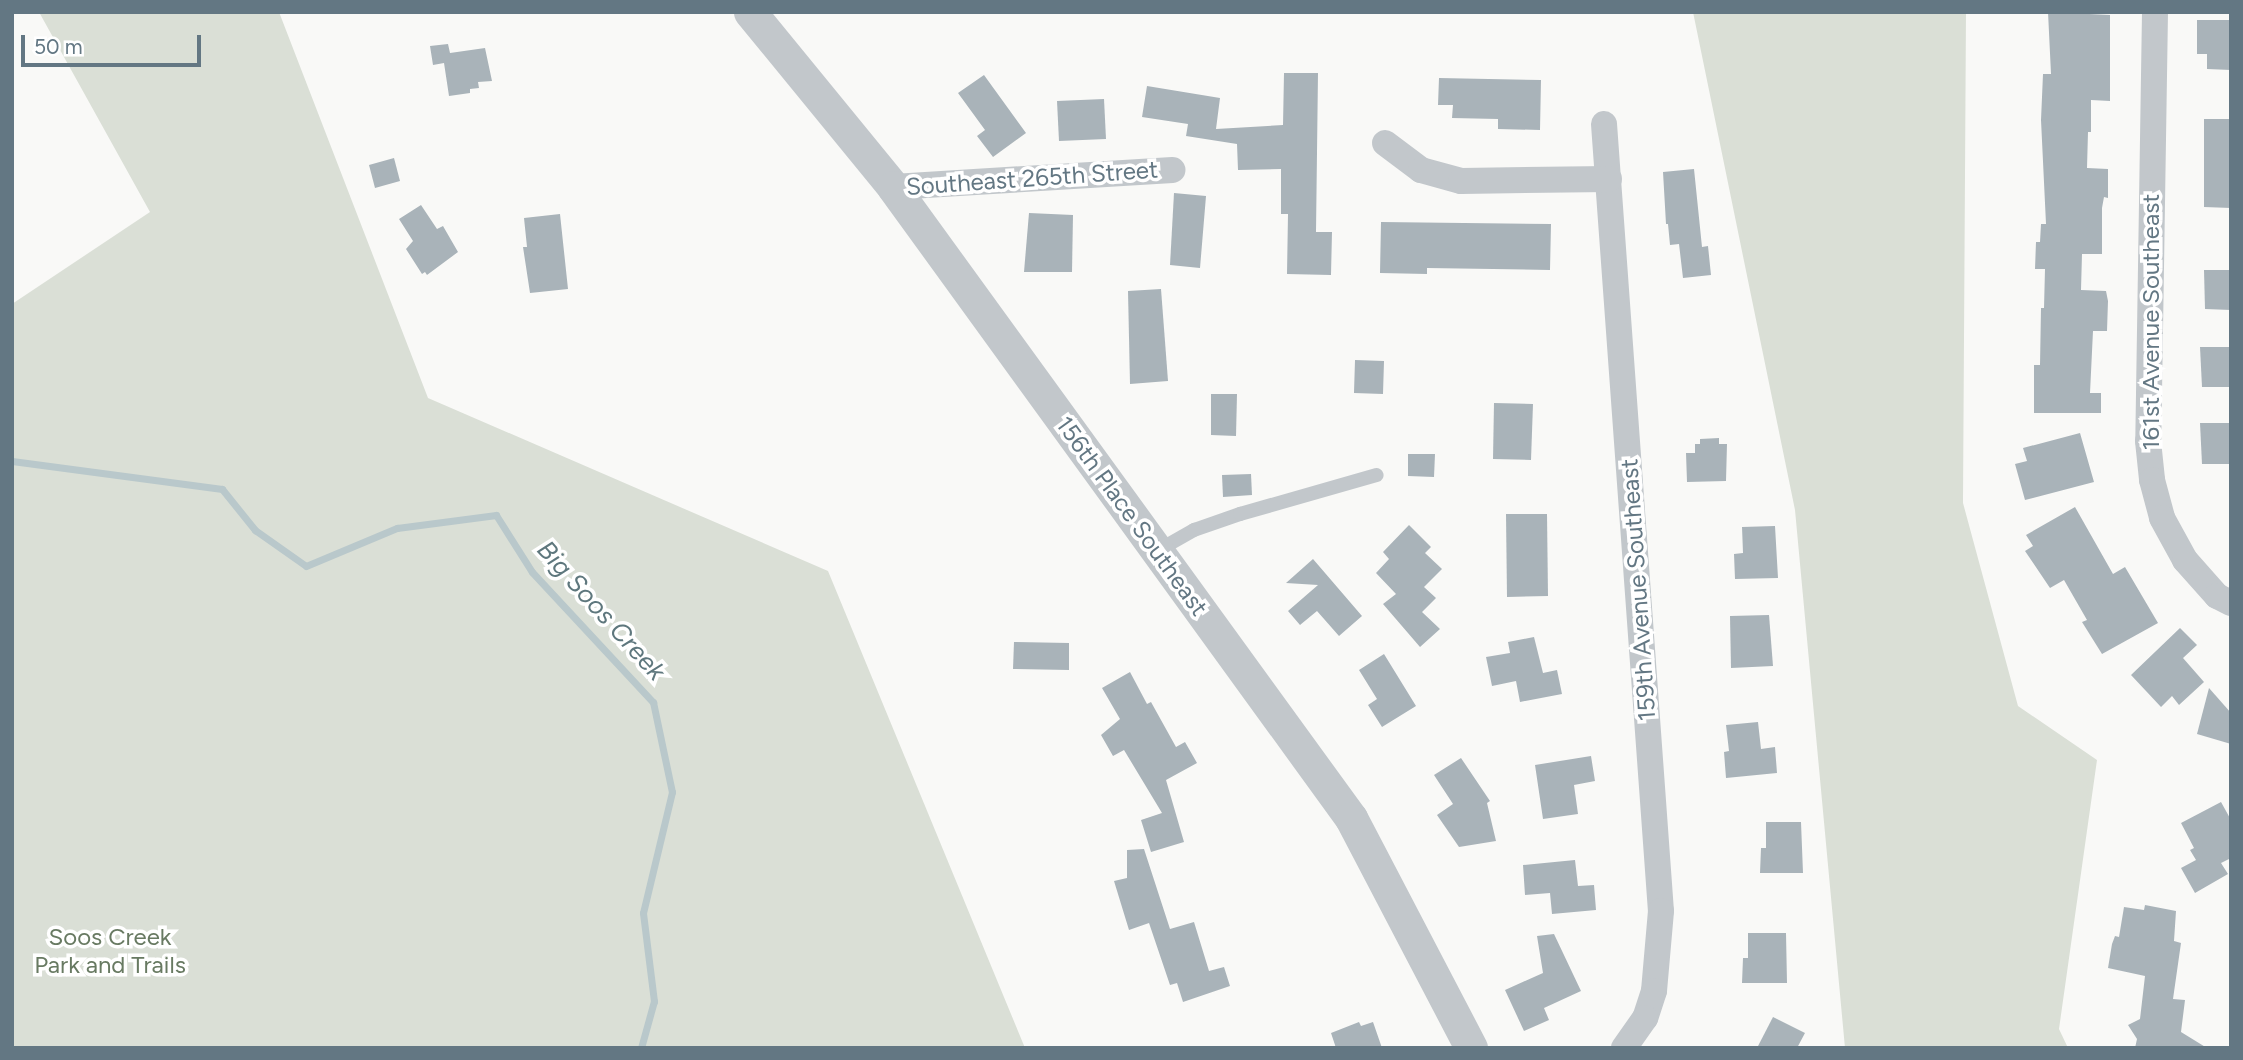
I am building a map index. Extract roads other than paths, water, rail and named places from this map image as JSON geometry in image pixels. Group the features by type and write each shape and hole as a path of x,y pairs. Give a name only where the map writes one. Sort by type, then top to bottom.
{"street":[{"name":"156th Place Southeast","path":"750,12 893,187 1351,818 1471,1048"},
{"name":"161st Avenue Southeast","path":"2155,12 2148,441 2152,480 2162,518 2185,561 2217,596 2231,603"},
{"name":"159th Avenue Southeast","path":"1604,124 1661,911 1654,991 1645,1018 1624,1048"},
{"path":"1385,143 1420,170 1461,181 1609,179"},
{"name":"Southeast 265th Street","path":"893,187 1172,170"}],"lane":[{"path":"1157,551 1194,530 1240,514 1377,475"}],"waterway":[{"name":"Big Soos Creek","path":"12,461 222,489 255,530 306,566 397,528 496,515 532,572 653,702 672,792 643,913 654,1001 641,1048"}],"park label":[{"name":"Soos Creek Park and Trails","path":"110,951"}]}
